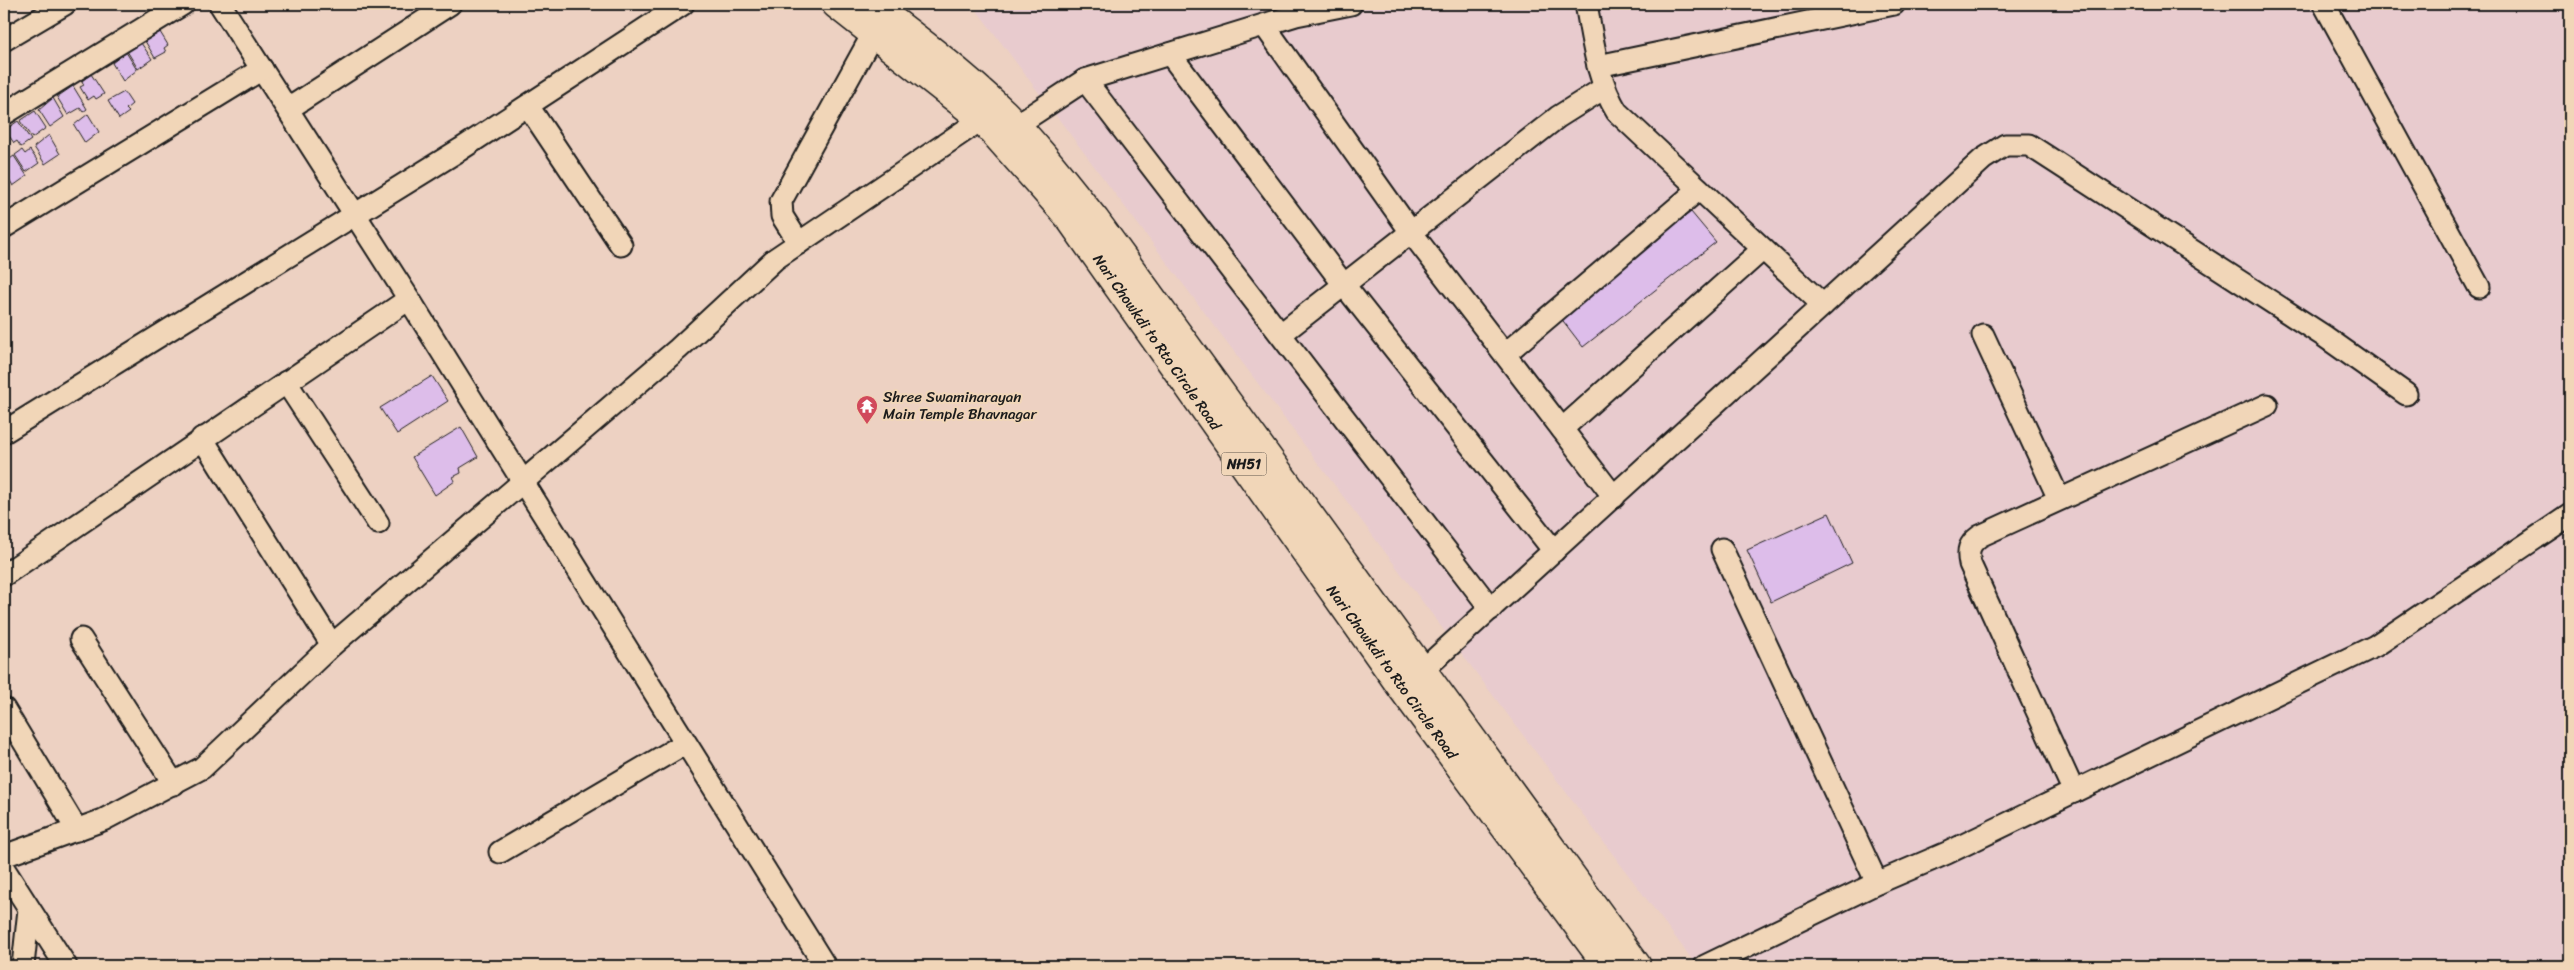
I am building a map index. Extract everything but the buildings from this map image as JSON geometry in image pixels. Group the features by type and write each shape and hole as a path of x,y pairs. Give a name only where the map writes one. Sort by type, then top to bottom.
{"highway":[{"name":"Nari Chowkdi to Rto Circle Road","path":"836,4 881,14 998,122 1068,216 1402,688 1608,966"},
{"name":"NH51","path":"998,122 1095,220 1637,966"}],"street":[{"path":"4,40 65,4"},
{"path":"4,114 183,4"},
{"path":"220,4 409,299 684,744 825,966"},
{"path":"288,110 450,4"},
{"path":"4,432 528,106 683,4"},
{"path":"4,856 103,820 202,768 332,645 678,349 775,259 799,243 998,122 1085,80 1296,15 1351,4"},
{"path":"1586,4 1604,88 1617,112 1823,305"},
{"path":"1598,66 1894,4"},
{"path":"2324,4 2479,288"},
{"path":"799,243 782,216 781,201 881,14"},
{"path":"1264,25 1411,232 1614,497"},
{"path":"1170,54 1344,284 1554,551"},
{"path":"4,227 262,69"},
{"path":"1085,80 1491,609"},
{"path":"1281,334 1558,117 1604,88"},
{"path":"528,106 621,245"},
{"path":"1402,688 1424,671 1983,159 2005,145 2029,146 2316,331 2406,394"},
{"path":"1504,354 1699,189"},
{"path":"1562,429 1763,249"},
{"path":"4,575 202,438 409,299"},
{"path":"1983,334 2059,500"},
{"path":"286,382 378,523"},
{"path":"2074,792 1970,564 1968,552 1971,543 1980,536 2267,404"},
{"path":"202,438 332,645"},
{"path":"1705,966 1878,883 1947,853 2375,646 2570,516"},
{"path":"1722,549 1878,883"},
{"path":"81,639 174,784"},
{"path":"4,709 77,830"},
{"path":"500,852 684,744"},
{"path":"4,869 66,966"},
{"path":"23,966 29,909"}],"shaded area":[{"path":"972,4 2570,4 2570,966 1697,966"}],"place":[{"name":"Shree Swaminarayan Main Temple Bhavnagar","path":"867,425"}]}
